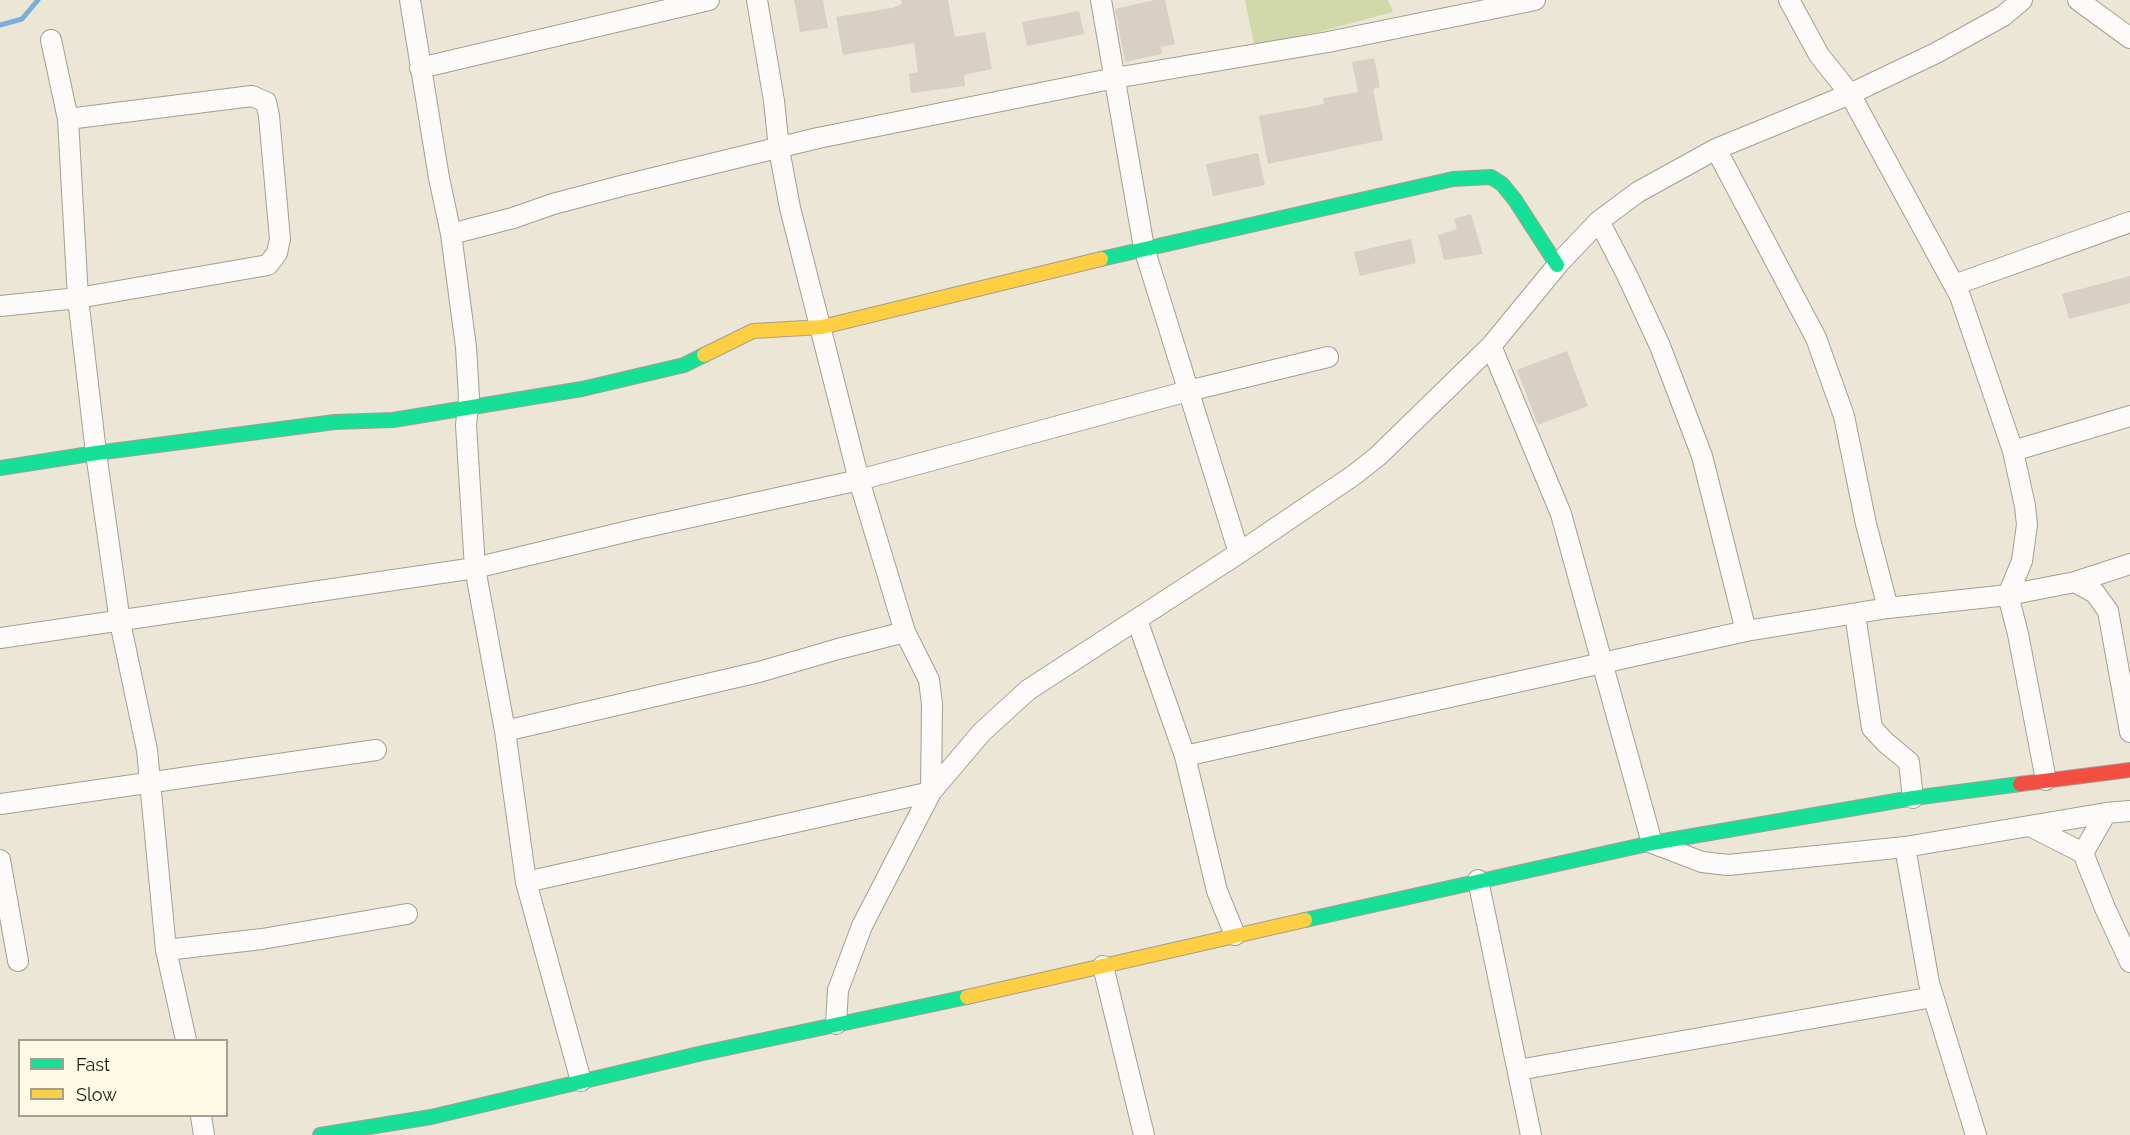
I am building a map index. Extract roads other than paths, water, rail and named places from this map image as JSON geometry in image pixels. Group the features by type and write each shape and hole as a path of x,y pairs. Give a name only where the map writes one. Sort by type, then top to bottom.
{"street":[{"path":"410,0 439,178 452,234 466,347 468,407 466,425 475,568 505,731 526,882 581,1081"},
{"path":"420,68 710,0"},
{"path":"757,0 790,208 859,480 905,632 928,680 932,704 931,792"},
{"path":"1101,0 1144,248 1239,553"},
{"path":"452,234 513,219 573,198 818,138 1115,78 1328,42 1534,0"},
{"path":"1789,0 1819,55 1850,94 1960,296 2013,451 2027,525 2022,561 2008,595 2018,634 2046,780"},
{"path":"836,1024 838,990 862,926 931,792 982,732 1028,690 1239,553 1354,475 1378,456 1491,346 1557,265 1599,221 1638,192 1716,149 1850,94 1936,53 2003,16 2022,0"},
{"path":"2078,0 2130,38"},
{"path":"51,40 68,119 78,298 96,453 120,622 147,750 166,950 186,1039"},
{"path":"0,306 78,298 268,265 277,254 280,239 266,102 252,96 68,119"},
{"path":"1716,149 1816,338 1844,416 1866,524 1888,608"},
{"path":"0,468 96,453 335,422 393,420 582,389 684,365 753,331 822,327 1144,248 1453,179 1491,177 1502,184 1557,265"},
{"path":"1599,221 1628,275 1660,346 1702,456 1746,631"},
{"path":"1954,285 2130,222"},
{"path":"1491,346 1561,513 1653,843"},
{"path":"0,638 475,568 637,529 859,480 1188,391 1328,357"},
{"path":"2013,451 2130,416"},
{"path":"1185,756 1746,631 1888,608 2008,595 2075,582 2130,564"},
{"path":"2075,582 2095,593 2108,611 2130,732"},
{"path":"1855,614 1872,728 1909,762 1913,798"},
{"path":"1137,620 1185,756 1217,891 1235,935"},
{"path":"505,731 759,672 905,632"},
{"path":"0,804 376,750"},
{"path":"320,1135 431,1117 581,1081 994,991 1478,880 1653,843 1913,798 2130,770"},
{"path":"526,882 931,792"},
{"path":"1653,843 1702,862 1728,865 1905,847 2106,813 2130,811"},
{"path":"2083,853 2106,813"},
{"path":"2030,826 2083,853 2130,962"},
{"path":"1905,847 1929,983 1976,1135"},
{"path":"0,860 18,961"},
{"path":"1478,880 1531,1135"},
{"path":"166,950 262,939 407,914"},
{"path":"1103,966 1144,1135"},
{"path":"1518,1070 1933,997"},
{"path":"201,1117 204,1135"}],"waterway":[{"path":"0,25 22,19 38,0"}]}
